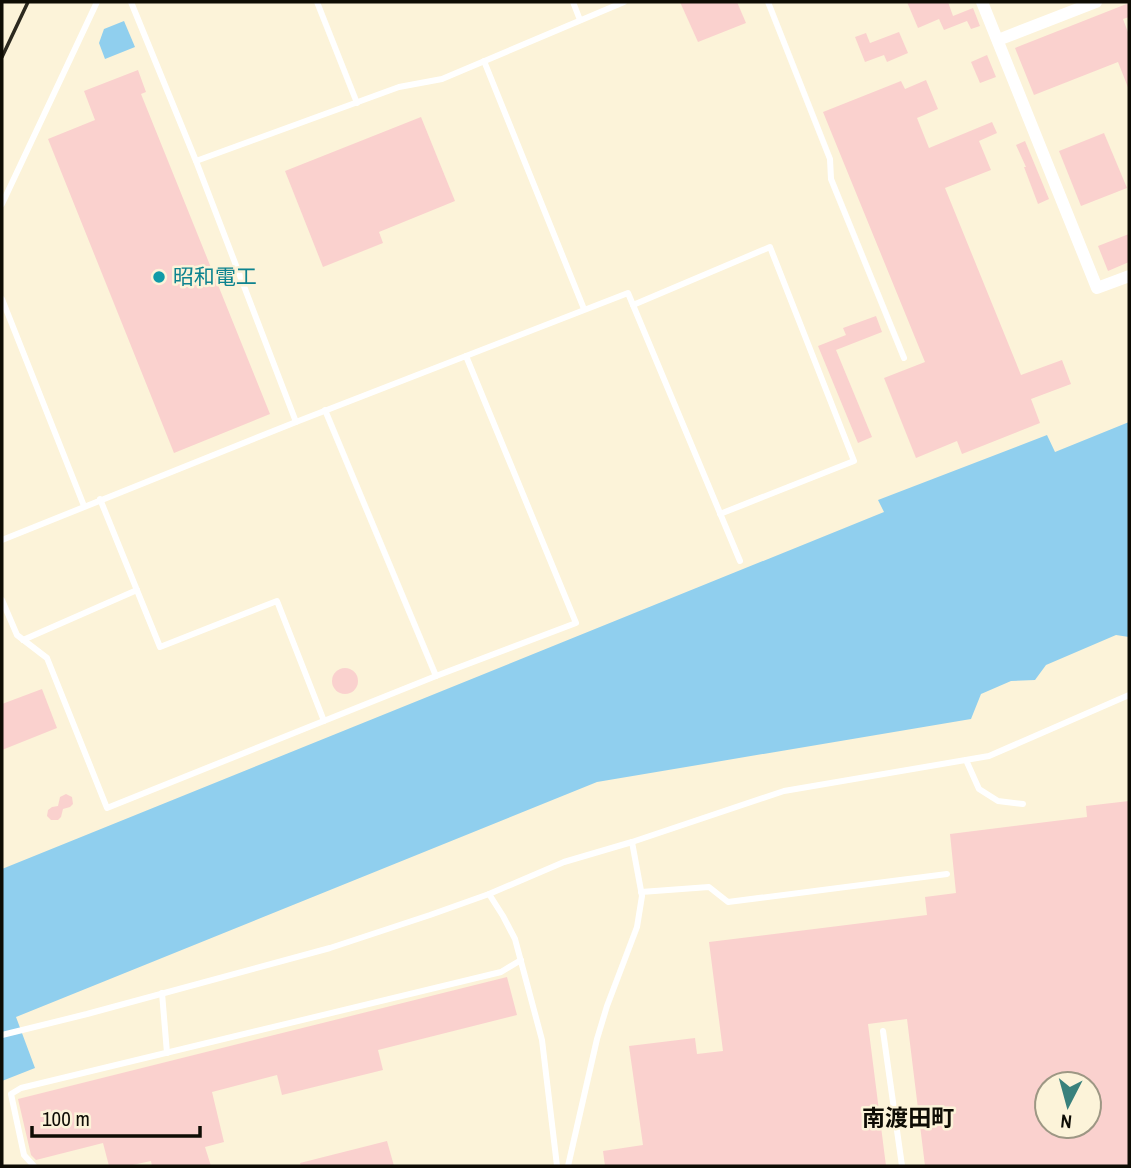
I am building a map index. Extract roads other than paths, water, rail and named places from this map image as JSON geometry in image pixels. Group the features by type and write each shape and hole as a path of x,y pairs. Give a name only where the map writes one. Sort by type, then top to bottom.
{"street":[{"path":"982,2 1097,288 1129,275"},
{"path":"998,40 1096,2"}],"lane":[{"path":"2,205 97,2"},
{"path":"131,2 196,161 296,422"},
{"path":"317,2 358,103"},
{"path":"573,2 580,20"},
{"path":"196,161 399,87 442,79 624,2"},
{"path":"768,2 830,159 831,179 904,358"},
{"path":"484,61 584,309"},
{"path":"633,305 770,247 854,461 720,514"},
{"path":"2,540 325,410 628,293 740,561"},
{"path":"2,299 83,506"},
{"path":"2,600 17,635 47,658 107,808 576,623 466,355"},
{"path":"325,410 436,676"},
{"path":"100,499 160,647 278,601 324,721"},
{"path":"23,640 137,590"},
{"path":"2,1035 355,940 489,894 564,862 784,791 989,756 1129,695"},
{"path":"966,760 979,789 998,801 1023,804"},
{"path":"568,1166 597,1039 636,927 641,892 632,842"},
{"path":"641,892 709,887 728,902 947,874"},
{"path":"489,894 515,939 542,1040 557,1166"},
{"path":"34,1166 24,1155 11,1094 21,1088 501,972 521,960"},
{"path":"162,993 167,1053"},
{"path":"883,1031 902,1166"}],"water":[{"path":"124,21 135,47 105,59 99,43 104,29"},
{"path":"1129,422 1129,637 1116,635 1046,665 1035,680 1011,681 981,694 971,719 597,782 16,1017 35,1068 2,1081 2,869 884,512 878,500 1047,435 1055,452"}],"railway":[{"path":"2,57 28,2"}],"place":[{"name":"昭和電工","path":"159,277"}],"district":[{"name":"南渡田町","path":"908,1118"}]}
